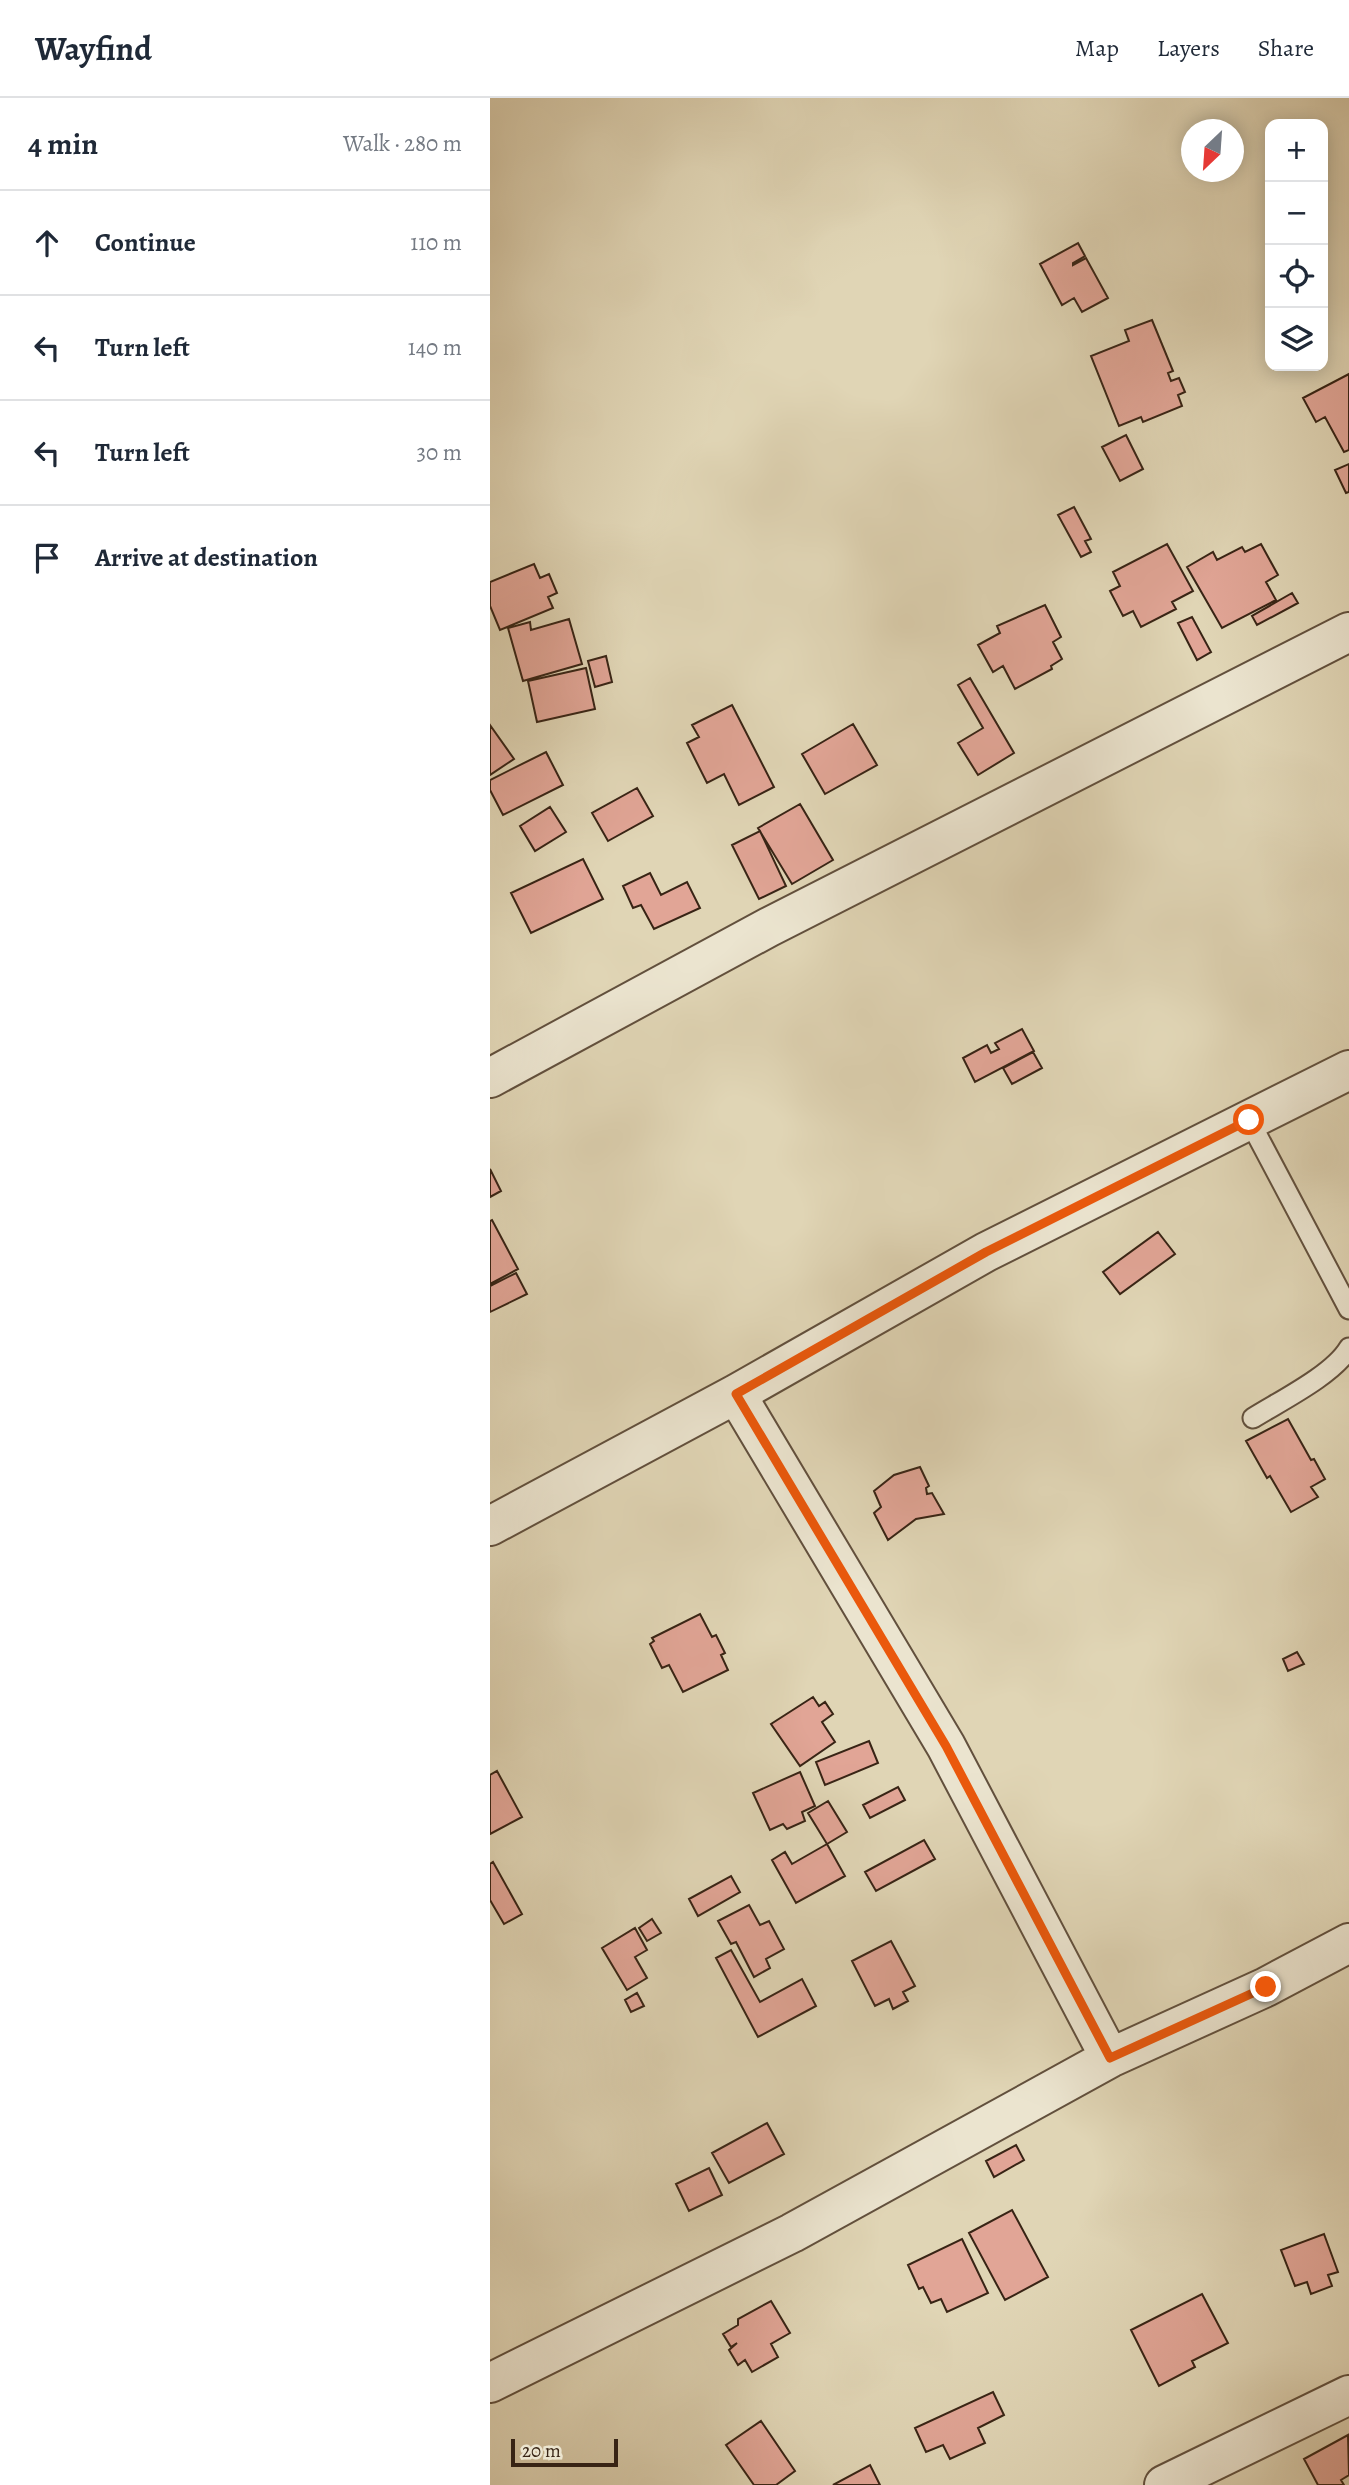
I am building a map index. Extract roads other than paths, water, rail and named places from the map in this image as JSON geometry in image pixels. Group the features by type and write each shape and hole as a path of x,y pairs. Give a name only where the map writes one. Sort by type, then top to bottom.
{"street":[{"path":"490,1078 769,927 1349,632"},
{"path":"490,1526 736,1394 986,1252 1349,1070"},
{"path":"736,1394 946,1746 1110,2058"},
{"path":"490,2383 792,2233 1110,2058 1266,1987 1349,1943"},
{"path":"1164,2485 1349,2395"}],"lane":[{"path":"1249,1120 1349,1309"},
{"path":"1253,1418 1326,1372 1342,1359 1349,1348"}]}
